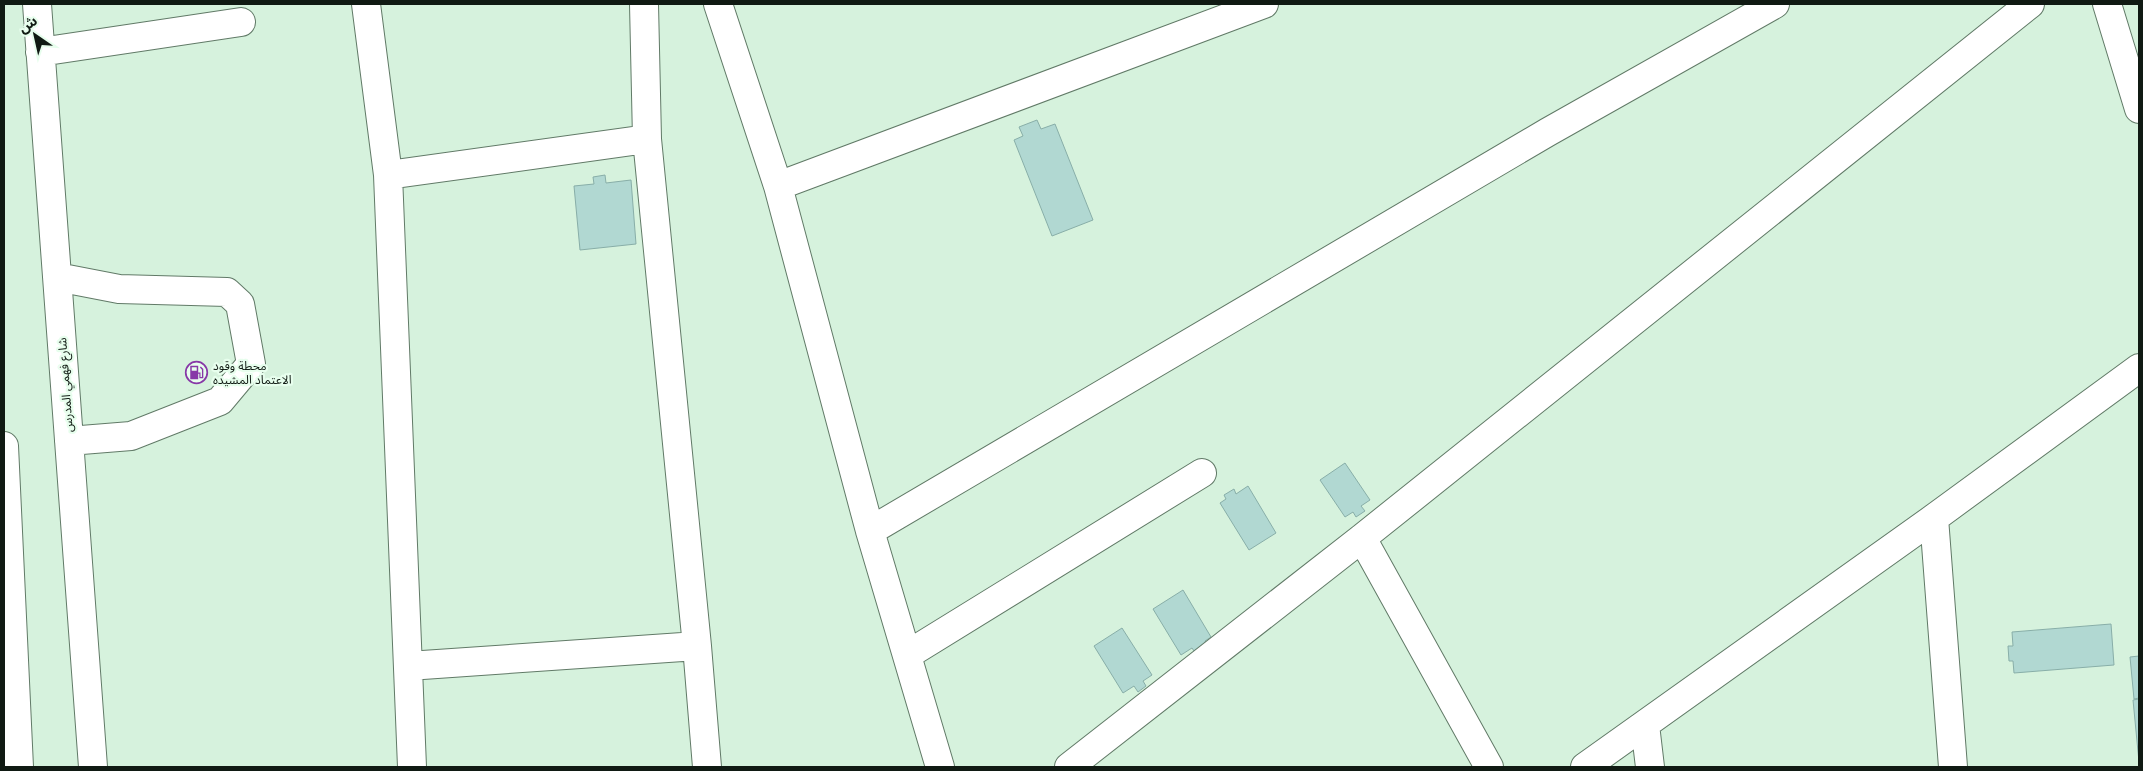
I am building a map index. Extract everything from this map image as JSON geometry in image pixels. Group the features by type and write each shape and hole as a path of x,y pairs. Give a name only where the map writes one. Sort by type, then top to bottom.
{"street":[{"name":"شارع فهمي المدرس","path":"37,4 92,767"},
{"path":"366,4 388,175 412,767"},
{"path":"644,4 647,139 697,646 707,767"},
{"path":"718,4 778,186 870,530 940,767"},
{"path":"778,186 1264,4"},
{"path":"870,530 1548,132 1775,4"},
{"path":"1069,767 1362,538 2030,4"},
{"path":"2108,4 2139,109"},
{"path":"40,52 241,22"},
{"path":"388,175 647,139"},
{"path":"57,277 119,289 227,292 240,304 251,364 220,401 131,436 69,441"},
{"path":"1584,767 1934,518 2139,368"},
{"path":"4,446 7,549 19,767"},
{"path":"907,655 1202,472"},
{"path":"1934,518 1953,767"},
{"path":"1362,538 1489,767"},
{"path":"408,666 697,646"},
{"path":"1645,725 1650,767"}],"building":[{"path":"1037,120 1041,129 1055,124 1093,220 1052,236 1014,140 1023,136 1019,127"},
{"path":"605,175 606,183 631,180 636,244 580,250 574,186 594,184 593,177"},
{"path":"1345,463 1370,500 1361,506 1365,511 1356,517 1353,512 1345,517 1320,480"},
{"path":"1248,486 1276,533 1249,550 1220,503 1226,499 1224,495 1234,489 1236,494"},
{"path":"1183,590 1211,637 1205,641 1208,647 1196,654 1192,648 1181,655 1153,609"},
{"path":"2111,624 2114,665 2014,673 2013,661 2009,661 2008,646 2013,646 2012,632"},
{"path":"1122,628 1152,675 1143,681 1146,686 1138,692 1134,686 1123,693 1094,646"},
{"path":"2139,656 2139,698 2134,699 2130,657"},
{"path":"2139,699 2139,762 2133,700"}],"place":[{"name":"محطة وقود الاعتماد المشيده","path":"197,372"}]}
